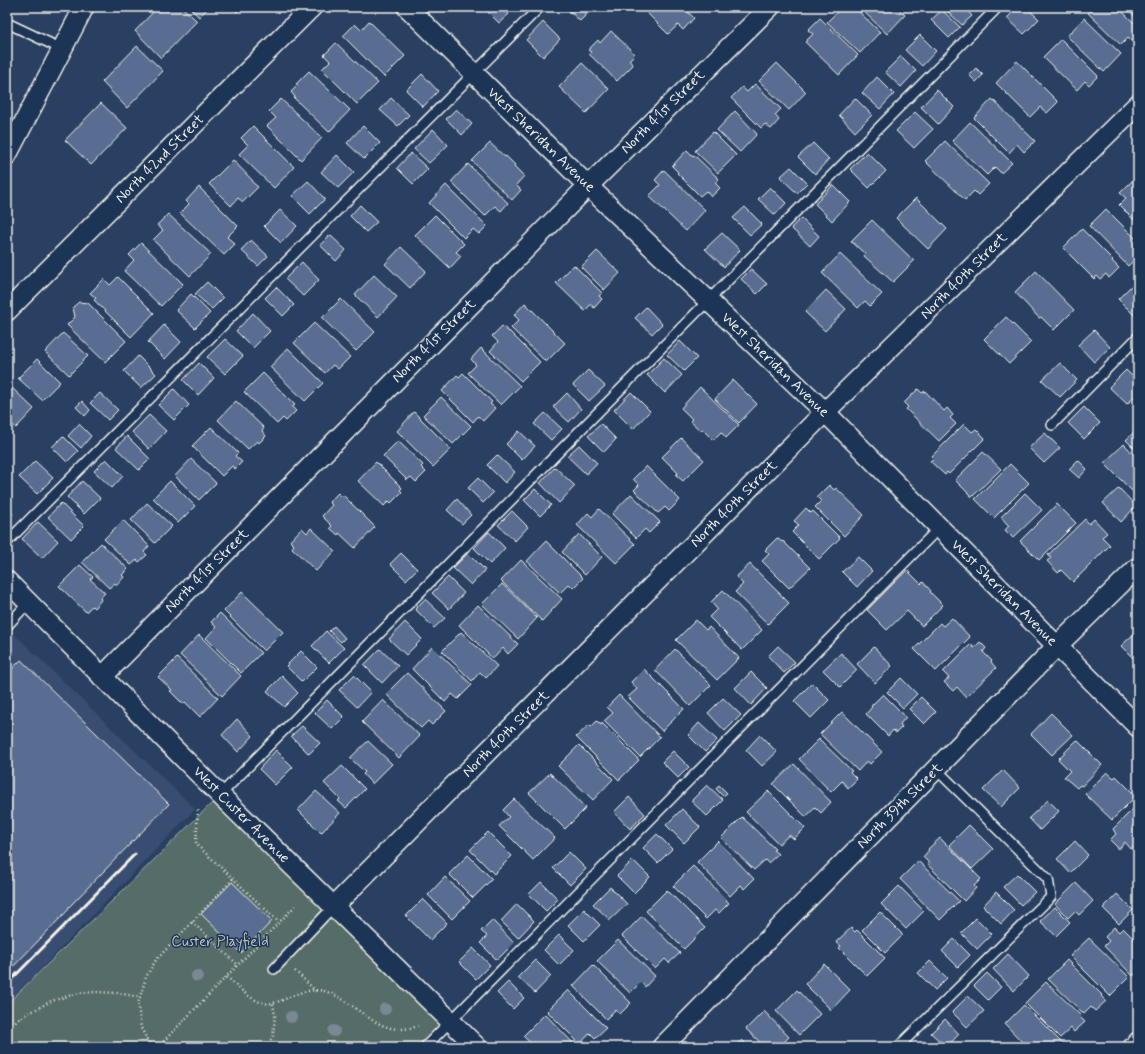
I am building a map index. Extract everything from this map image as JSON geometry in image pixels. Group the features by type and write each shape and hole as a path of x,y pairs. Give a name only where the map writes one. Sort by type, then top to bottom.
{"street":[{"path":"7,155 84,7"},
{"name":"North 42nd Street","path":"7,311 312,7"},
{"name":"West Sheridan Avenue","path":"407,7 588,186 825,412 1138,727"},
{"name":"North 41st Street","path":"102,677 588,186 770,7"},
{"name":"North 40th Street","path":"333,907 825,412 1138,104"},
{"name":"North 39th Street","path":"662,1047 1057,646 1138,567"},
{"name":"West Custer Avenue","path":"7,581 220,795 477,1047"},
{"path":"1133,1047 1138,1042"}],"lane":[{"path":"7,542 540,7"},
{"path":"220,795 998,7"},
{"path":"7,23 62,49"},
{"path":"1052,425 1138,337"},
{"path":"426,1047 939,528"},
{"path":"7,626 28,603"},
{"path":"898,1047 1051,897 1048,880 936,769"},
{"path":"274,969 333,907"}],"path":[{"path":"198,810 196,844 279,922"},
{"path":"151,1047 141,1028 138,1004 146,978 156,960 233,879"},
{"path":"158,1047 295,906"},
{"path":"192,922 238,965"},
{"path":"294,970 316,991"},
{"path":"227,977 242,992 264,1003 273,1003 289,996 307,991 322,991 338,996 380,1025 393,1029 408,1029 418,1026"},
{"path":"7,1030 18,1019 51,1001 79,993 117,993 140,998"},
{"path":"267,1047 273,1036 275,1016 273,1003"}],"shaded area":[{"path":"7,627 195,809 7,1004"}],"green space":[{"name":"Custer Playfield","path":"220,795 451,1022 425,1047 7,1047 7,1004"}],"building":[{"path":"158,7 182,7 197,21 161,58 135,31"},
{"path":"189,7 207,7 208,8 199,17"},
{"path":"232,7 242,7 237,12"},
{"path":"483,7 502,7 509,14 499,23"},
{"path":"565,7 594,7 580,21"},
{"path":"641,7 683,7 694,18 683,30 678,25 668,34"},
{"path":"835,7 854,7 880,32 860,53 827,22 839,10"},
{"path":"859,7 897,7 905,15 887,34"},
{"path":"951,7 964,7 972,16 962,25 947,11"},
{"path":"1018,7 1026,7 1039,19 1024,34 1007,18"},
{"path":"1093,7 1118,7 1138,27 1138,36 1132,42 1128,38 1121,45 1088,13"},
{"path":"1125,7 1138,7 1138,19"},
{"path":"942,10 960,27 949,38 931,20"},
{"path":"820,18 858,55 839,75 805,42 813,34 808,30"},
{"path":"1084,18 1121,54 1104,72 1067,36"},
{"path":"369,21 405,56 384,77 343,36 355,24 361,30"},
{"path":"543,22 560,39 543,57 526,40"},
{"path":"611,31 635,54 629,60 633,65 617,81 589,54 591,52 588,50 598,40 600,43"},
{"path":"920,35 936,51 922,66 905,50"},
{"path":"1061,39 1098,76 1089,85 1085,81 1077,90 1043,57"},
{"path":"336,43 378,83 357,104 322,69 330,61 324,55"},
{"path":"137,46 163,71 127,108 102,82"},
{"path":"901,56 916,71 901,87 885,72"},
{"path":"1017,61 1058,102 1047,113 1040,107 1030,117 996,83"},
{"path":"582,63 609,89 586,113 559,87"},
{"path":"777,63 806,92 789,110 759,81"},
{"path":"976,68 983,75 976,82 969,75"},
{"path":"309,71 350,110 329,132 294,98 295,97 291,92 298,85 296,84"},
{"path":"422,74 438,91 423,107 406,90"},
{"path":"877,77 894,94 880,109 862,93"},
{"path":"755,84 781,109 775,115 779,120 771,129 765,124 761,128 731,98 742,87 747,92"},
{"path":"937,90 954,107 938,124 921,107"},
{"path":"391,98 409,115 398,126 380,110"},
{"path":"855,98 872,115 855,132 839,115"},
{"path":"281,99 322,138 301,160 267,126 276,118 269,111"},
{"path":"992,99 1035,141 1024,152 1017,144 1009,153 974,118"},
{"path":"101,103 127,128 91,165 65,140"},
{"path":"456,109 472,124 462,135 446,119"},
{"path":"735,111 757,134 740,152 717,130"},
{"path":"915,112 933,129 914,148 896,131"},
{"path":"970,122 1012,163 1001,173 995,167 987,175 952,141"},
{"path":"253,126 294,167 274,188 239,154 248,145 241,138"},
{"path":"363,126 380,143 364,159 347,143"},
{"path":"433,129 448,145 429,163 414,149"},
{"path":"713,132 736,155 718,173 695,151"},
{"path":"945,141 989,184 978,195 974,191 965,200 925,161"},
{"path":"490,143 505,157 506,156 524,176 516,185 521,190 512,200 472,161"},
{"path":"813,143 829,159 815,174 798,157"},
{"path":"687,150 719,179 715,183 720,188 711,197 706,191 700,196 672,166"},
{"path":"867,152 886,171 869,188 850,169"},
{"path":"411,153 428,169 413,184 397,168"},
{"path":"337,155 354,172 338,188 321,172"},
{"path":"233,160 258,187 243,202 238,198 231,206 209,184"},
{"path":"468,164 508,203 501,211 495,206 485,216 451,182"},
{"path":"791,167 807,183 797,193 780,177"},
{"path":"664,170 705,210 686,231 649,196 660,185 655,180"},
{"path":"1134,179 1138,183 1138,224 1119,205 1126,198 1120,193"},
{"path":"308,181 325,199 310,214 292,196"},
{"path":"446,185 487,226 479,234 473,229 464,238 429,203"},
{"path":"833,185 850,202 832,221 815,204"},
{"path":"199,187 238,226 227,237 235,244 224,255 180,213 189,204 186,201"},
{"path":"770,187 786,203 775,215 758,199"},
{"path":"916,198 947,229 928,249 896,218"},
{"path":"360,205 377,222 366,232 350,216"},
{"path":"745,207 762,224 750,235 733,218"},
{"path":"1106,209 1138,241 1138,256 1128,266 1089,226"},
{"path":"280,210 297,226 281,243 264,226"},
{"path":"168,214 211,254 190,276 153,240 163,230 157,225"},
{"path":"435,215 464,244 456,252 461,256 450,268 415,235"},
{"path":"801,218 819,236 810,246 791,228"},
{"path":"872,220 914,261 893,282 864,256 865,254 851,241"},
{"path":"1082,229 1119,268 1109,278 1106,274 1100,279 1097,276 1094,279 1063,248"},
{"path":"722,233 740,250 724,267 705,249"},
{"path":"330,235 346,250 336,261 320,245"},
{"path":"251,240 268,256 258,266 241,250"},
{"path":"141,243 183,284 161,306 124,271 134,260 129,255"},
{"path":"401,247 426,271 410,288 385,264"},
{"path":"597,251 620,273 604,290 581,267"},
{"path":"840,254 882,294 870,306 865,301 858,308 822,273"},
{"path":"302,262 319,280 303,296 285,279"},
{"path":"574,265 602,293 599,296 602,299 594,308 591,304 585,311 556,283"},
{"path":"751,269 767,284 757,294 741,279"},
{"path":"1036,271 1074,310 1054,330 1041,317 1039,318 1015,292"},
{"path":"374,275 397,297 378,317 355,295"},
{"path":"118,277 154,313 131,337 94,300 96,298 90,293 104,279 110,285"},
{"path":"207,282 223,298 212,309 195,294"},
{"path":"1134,283 1138,286 1137,318 1118,299"},
{"path":"276,287 294,305 283,316 265,298"},
{"path":"826,290 846,309 825,331 805,312"},
{"path":"191,294 210,313 195,328 176,310"},
{"path":"341,299 375,332 356,351 322,318"},
{"path":"79,302 88,303 126,341 105,362 67,325 75,317 73,307"},
{"path":"525,303 565,343 546,362 511,328 519,320 514,315"},
{"path":"646,307 662,324 652,334 635,318"},
{"path":"253,313 270,331 253,348 236,331"},
{"path":"1006,317 1031,342 1009,364 984,339"},
{"path":"314,323 350,357 338,369 333,365 325,373 294,343"},
{"path":"164,325 181,342 165,359 148,342"},
{"path":"502,326 540,362 521,381 490,351 498,342 492,336"},
{"path":"1094,330 1110,347 1094,362 1078,345"},
{"path":"63,333 88,356 69,375 45,352"},
{"path":"225,339 243,356 225,374 207,357"},
{"path":"680,341 697,358 684,371 667,355"},
{"path":"288,348 323,383 305,401 270,367"},
{"path":"481,348 520,386 501,405 468,373 476,365 471,359"},
{"path":"138,356 156,374 141,388 124,371"},
{"path":"664,358 682,375 665,393 647,375"},
{"path":"37,359 60,382 42,400 18,378"},
{"path":"199,363 214,378 198,395 183,380"},
{"path":"1060,363 1077,380 1060,397 1042,380"},
{"path":"588,370 605,386 589,401 573,385"},
{"path":"1126,370 1138,382 1138,393 1127,404 1109,387"},
{"path":"263,373 295,405 292,407 296,411 286,421 283,418 277,424 244,392"},
{"path":"463,373 492,402 490,404 495,408 483,421 478,416 473,422 442,391 457,375 459,377"},
{"path":"733,380 757,404 739,423 715,399"},
{"path":"10,386 34,409 16,428 7,420 7,389"},
{"path":"700,387 739,425 726,438 721,432 713,440 702,429 701,431 690,421 692,419 681,408"},
{"path":"174,389 189,405 174,420 158,405"},
{"path":"918,389 922,393 925,391 944,411 947,408 953,415 950,418 956,424 939,441 906,409 908,407 904,403"},
{"path":"631,392 650,411 633,429 614,410"},
{"path":"100,393 118,410 108,420 90,403"},
{"path":"567,393 581,409 569,422 553,407"},
{"path":"441,397 471,426 453,444 423,415"},
{"path":"82,401 90,410 85,416 76,407"},
{"path":"236,401 264,428 262,431 266,436 259,443 257,441 248,449 218,420"},
{"path":"1084,407 1100,423 1084,439 1068,423"},
{"path":"414,412 451,449 433,467 397,431"},
{"path":"545,413 562,429 551,440 534,424"},
{"path":"149,415 166,431 149,449 132,432"},
{"path":"79,424 91,436 81,448 68,436"},
{"path":"601,424 616,439 604,452 588,436"},
{"path":"964,424 972,432 976,429 985,438 949,474 947,472 945,475 930,461 934,458 932,456"},
{"path":"211,427 238,453 235,456 242,462 235,469 232,466 222,476 192,446"},
{"path":"1138,428 1138,452 1126,440"},
{"path":"519,431 535,446 522,460 506,444"},
{"path":"1045,433 1060,448 1044,463 1029,448"},
{"path":"63,436 78,451 67,462 52,447"},
{"path":"127,436 150,459 139,470 116,448"},
{"path":"681,438 704,460 683,481 676,475 678,473 662,457"},
{"path":"398,441 423,465 421,467 426,472 416,482 411,477 407,480 383,456"},
{"path":"1124,444 1138,459 1138,497 1104,463"},
{"path":"579,445 597,463 586,474 567,456"},
{"path":"983,452 1001,469 972,497 955,480"},
{"path":"497,455 515,472 505,483 487,465"},
{"path":"106,459 123,476 112,488 94,471"},
{"path":"191,459 216,483 199,500 175,476"},
{"path":"1078,460 1087,469 1079,478 1069,469"},
{"path":"35,461 53,478 37,494 19,477"},
{"path":"376,462 402,488 400,490 402,492 391,503 389,501 384,506 358,481"},
{"path":"1010,464 1029,483 994,518 975,499"},
{"path":"646,466 680,500 669,511 665,507 658,513 634,490 639,485 633,479"},
{"path":"555,467 575,486 559,503 540,483"},
{"path":"478,478 493,493 483,503 468,488"},
{"path":"82,481 100,498 84,514 67,497"},
{"path":"170,481 195,506 178,523 153,498"},
{"path":"829,485 834,490 836,488 864,515 844,536 815,507 821,501 817,497"},
{"path":"1119,488 1136,506 1121,522 1103,503"},
{"path":"535,489 551,505 540,516 524,500"},
{"path":"338,493 342,497 343,495 375,527 355,548 339,533 338,535 330,528 332,526 322,516 332,505 329,502"},
{"path":"1025,493 1042,510 1013,538 1005,530 1009,526 1001,517"},
{"path":"631,494 660,522 649,533 645,529 636,538 612,514"},
{"path":"457,499 471,515 462,524 447,510"},
{"path":"61,503 84,526 71,539 48,517"},
{"path":"147,503 172,526 155,543 131,520"},
{"path":"1057,504 1076,523 1039,560 1020,541"},
{"path":"7,508 13,514 7,521"},
{"path":"806,508 811,513 813,511 840,538 819,559 792,532 799,525 794,521"},
{"path":"599,509 635,544 616,563 577,525 588,513 592,517"},
{"path":"512,511 528,527 515,541 498,525"},
{"path":"1085,519 1089,524 1094,519 1107,533 1102,537 1110,545 1073,582 1061,570 1058,573 1047,561 1051,558 1048,555"},
{"path":"123,520 149,546 144,552 147,555 139,562 137,560 131,565 104,539"},
{"path":"38,522 58,541 42,558 22,539"},
{"path":"302,528 307,533 311,528 335,551 316,571 292,548 294,545 290,541"},
{"path":"489,532 505,548 490,564 474,548"},
{"path":"579,534 602,557 585,575 562,552"},
{"path":"777,538 782,542 783,541 810,568 789,588 762,561 769,554 765,550"},
{"path":"546,541 583,578 573,588 569,584 560,593 527,561"},
{"path":"101,543 128,569 122,575 124,577 117,585 115,583 109,588 82,562"},
{"path":"401,553 417,569 406,580 390,564"},
{"path":"468,553 485,570 471,585 453,568"},
{"path":"858,557 872,571 857,587 842,572"},
{"path":"521,560 562,599 542,621 501,581"},
{"path":"750,564 789,603 768,624 735,592 743,584 736,577"},
{"path":"80,565 93,577 90,579 105,593 94,608 92,606 86,612 59,586"},
{"path":"907,570 921,584 923,582 931,591 930,592 943,605 922,626 907,611 887,630 867,610"},
{"path":"448,577 464,593 449,609 432,593"},
{"path":"502,584 537,618 518,639 482,604"},
{"path":"723,590 762,630 742,650 709,617 717,609 711,602"},
{"path":"242,592 283,632 264,651 224,611"},
{"path":"425,599 445,618 434,628 415,609"},
{"path":"478,605 518,644 508,654 503,648 493,659 459,625"},
{"path":"220,613 261,653 241,673 206,638 216,627 211,622"},
{"path":"952,618 970,637 936,671 914,649 940,623 943,626"},
{"path":"696,620 706,630 709,627 739,658 717,680 676,640"},
{"path":"405,622 422,639 406,655 389,639"},
{"path":"334,626 345,638 341,642 329,631"},
{"path":"1138,630 1138,663 1121,646"},
{"path":"326,631 344,648 329,663 312,646"},
{"path":"461,632 497,666 486,678 480,672 472,681 442,651"},
{"path":"199,635 241,676 222,696 180,655"},
{"path":"980,642 986,648 983,652 992,661 991,662 996,668 966,697 957,687 953,691 944,682 949,678 943,672 971,644 974,648"},
{"path":"778,646 795,662 784,673 768,656"},
{"path":"432,647 472,685 458,699 452,694 445,702 412,669"},
{"path":"874,647 892,666 875,683 857,664"},
{"path":"380,649 398,666 382,683 364,665"},
{"path":"675,649 711,685 690,706 655,670"},
{"path":"301,651 317,667 302,682 286,666"},
{"path":"841,653 857,670 840,687 823,670"},
{"path":"177,658 218,698 200,717 185,702 183,704 170,691 172,690 158,677"},
{"path":"21,660 169,804 7,973 7,674"},
{"path":"644,669 684,709 662,731 628,697 637,689 631,682"},
{"path":"751,672 767,688 751,705 735,688"},
{"path":"407,673 446,711 432,725 428,721 421,728 386,694"},
{"path":"354,675 371,692 357,707 339,690"},
{"path":"282,676 298,693 284,707 267,691"},
{"path":"901,678 917,694 903,708 887,692"},
{"path":"812,683 829,700 811,718 794,701"},
{"path":"883,694 906,717 900,724 902,727 896,733 893,730 888,736 866,714 872,707 871,706"},
{"path":"619,695 660,737 640,757 604,721 613,713 607,707"},
{"path":"921,697 936,712 924,724 909,709"},
{"path":"723,698 741,715 725,731 708,713"},
{"path":"327,700 344,717 332,729 315,713"},
{"path":"383,700 420,736 399,758 362,722"},
{"path":"842,712 882,752 870,764 867,761 858,771 820,734"},
{"path":"1051,713 1073,735 1052,755 1031,734"},
{"path":"237,719 253,736 238,752 222,735"},
{"path":"597,721 601,725 602,723 639,760 619,780 576,737 589,725 591,727"},
{"path":"699,723 717,740 705,752 688,735"},
{"path":"302,726 320,743 309,754 291,736"},
{"path":"760,735 777,752 762,766 746,750"},
{"path":"819,739 852,771 850,772 857,779 848,788 842,781 831,792 799,759"},
{"path":"1077,740 1102,765 1082,786 1080,785 1077,788 1064,777 1070,771 1058,759"},
{"path":"368,741 392,764 372,784 363,774 365,772 350,758"},
{"path":"579,745 613,779 593,800 558,766"},
{"path":"276,750 293,767 275,785 259,769"},
{"path":"673,751 689,767 678,778 662,762"},
{"path":"794,764 831,802 821,813 815,807 806,817 773,784"},
{"path":"342,766 365,789 346,808 338,801 340,799 324,783"},
{"path":"1003,770 1020,788 1001,807 983,790"},
{"path":"1107,772 1114,778 1116,776 1136,796 1112,820 1085,794"},
{"path":"550,773 586,808 565,829 529,793"},
{"path":"707,785 723,800 707,816 691,801"},
{"path":"719,785 727,793 723,796 716,789"},
{"path":"316,791 340,813 321,833 298,810"},
{"path":"768,791 805,828 794,839 789,835 779,844 746,812"},
{"path":"629,797 645,814 630,829 614,812"},
{"path":"514,799 555,838 533,860 499,826 509,817 503,810"},
{"path":"1048,800 1059,811 1040,830 1029,818"},
{"path":"1138,804 1138,842 1131,849 1125,842 1119,849 1110,840 1116,834 1113,829"},
{"path":"682,809 700,827 684,843 666,825"},
{"path":"742,817 775,849 773,850 778,854 768,863 765,860 754,870 721,838"},
{"path":"969,825 993,849 972,869 949,845"},
{"path":"488,832 512,856 494,874 470,850"},
{"path":"657,834 672,849 658,863 643,848"},
{"path":"940,838 981,879 974,886 976,888 964,901 927,864 929,863 923,857 929,850 928,849"},
{"path":"718,841 754,879 744,889 741,885 730,896 697,862"},
{"path":"1075,841 1088,855 1070,873 1057,859"},
{"path":"569,852 586,869 570,885 553,868"},
{"path":"468,855 492,879 473,898 449,874"},
{"path":"633,860 650,877 634,893 617,876"},
{"path":"918,861 959,901 940,920 900,879"},
{"path":"693,866 729,903 719,913 715,910 706,919 673,886"},
{"path":"1017,874 1035,892 1021,905 1003,887"},
{"path":"445,877 470,901 452,919 428,895"},
{"path":"232,882 272,921 241,953 201,914"},
{"path":"541,882 558,899 546,911 529,894"},
{"path":"1076,883 1093,901 1079,915 1075,911 1068,918 1055,904"},
{"path":"899,886 924,911 906,929 881,904"},
{"path":"610,887 627,904 610,920 593,904"},
{"path":"667,890 705,928 684,949 646,911"},
{"path":"996,892 1014,910 1001,924 983,906"},
{"path":"1117,894 1133,910 1119,924 1103,908"},
{"path":"423,899 447,923 430,940 406,916"},
{"path":"517,904 534,921 518,938 501,921"},
{"path":"1055,907 1070,922 1056,936 1040,921"},
{"path":"584,909 600,925 584,941 568,925"},
{"path":"880,912 903,935 885,953 862,930"},
{"path":"642,916 680,953 669,963 665,959 655,969 622,936"},
{"path":"976,918 992,934 977,949 961,933"},
{"path":"492,920 514,943 497,960 480,943 487,936 481,931"},
{"path":"1114,927 1119,932 1123,928 1138,943 1138,971 1133,976 1104,946 1109,941 1105,937"},
{"path":"851,928 855,932 857,930 885,958 867,976 839,948 841,946 836,942"},
{"path":"559,935 574,950 559,965 544,950"},
{"path":"1089,938 1129,977 1110,996 1070,956"},
{"path":"954,939 970,955 958,967 942,951"},
{"path":"618,940 655,976 645,987 641,982 630,993 597,961"},
{"path":"473,948 490,965 476,979 459,962"},
{"path":"1008,954 1029,976 1014,991 993,969"},
{"path":"535,960 551,976 535,993 518,977"},
{"path":"1067,960 1102,995 1101,996 1106,1001 1095,1011 1091,1007 1084,1014 1048,979"},
{"path":"930,961 947,978 935,990 918,973"},
{"path":"824,964 850,990 831,1010 805,984"},
{"path":"593,965 631,1003 620,1014 615,1010 606,1019 573,986"},
{"path":"987,973 1001,987 988,1000 974,986"},
{"path":"508,982 524,998 513,1009 497,993"},
{"path":"1046,982 1081,1016 1080,1017 1085,1022 1074,1032 1071,1028 1060,1038 1025,1003"},
{"path":"568,990 606,1028 595,1038 590,1033 580,1044 547,1011"},
{"path":"797,990 820,1014 799,1035 776,1011"},
{"path":"968,996 984,1011 967,1027 952,1012"},
{"path":"1024,1005 1063,1044 1060,1047 1027,1047 1005,1024"},
{"path":"764,1011 789,1037 779,1047 765,1047 746,1029"},
{"path":"545,1014 577,1047 535,1047 523,1036"},
{"path":"945,1019 959,1034 947,1047 931,1033"},
{"path":"742,1040 749,1047 734,1047"},
{"path":"924,1041 930,1047 918,1047"}],"railway":[{"path":"7,984 135,854"}]}
